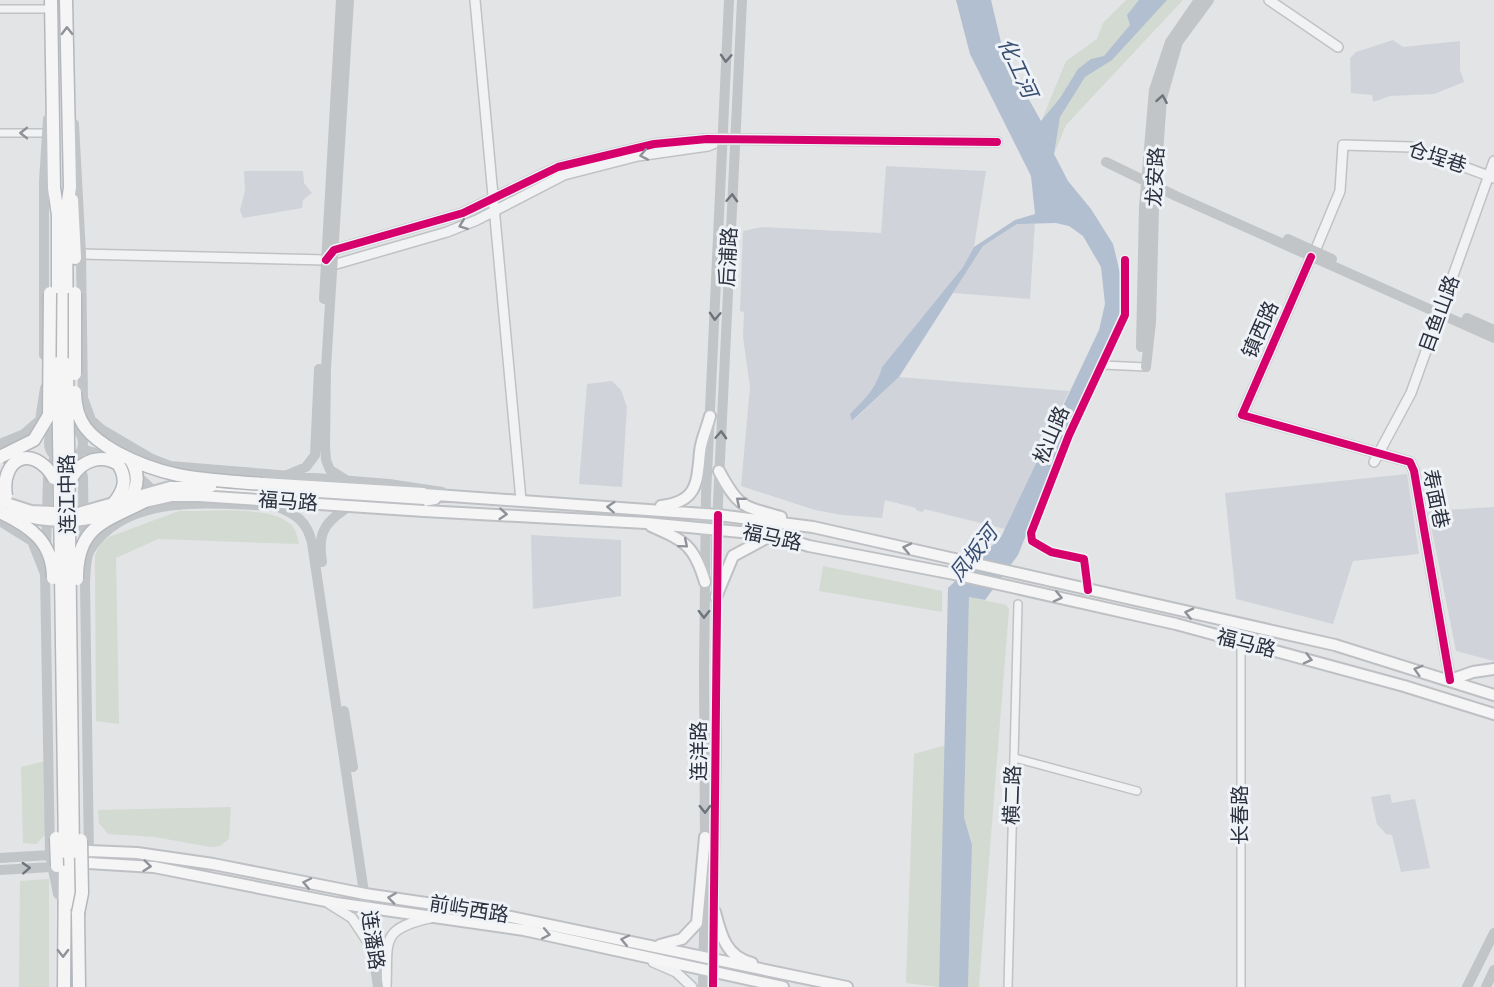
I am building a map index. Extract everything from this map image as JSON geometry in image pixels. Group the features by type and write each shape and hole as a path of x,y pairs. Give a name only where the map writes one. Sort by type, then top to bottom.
{"highway":[{"name":"连江中路","path":"62,215 70,187 66,0"},
{"name":"连江中路","path":"52,5 54,188 62,215 69,852 78,913 79,987"},
{"path":"1,454 34,440 49,414 62,215"},
{"path":"62,215 77,414 83,428 96,441 151,470 189,478 423,494"},
{"path":"62,914 53,862 53,566 48,549 37,533 3,510 2,476 5,469 17,459 32,458 42,462 64,491 82,465 92,460 111,460 118,464 124,478 118,506"},
{"path":"118,506 131,499 136,486 136,468 131,460"},
{"path":"78,913 82,894 79,549 88,534 104,522 147,500"},
{"name":"连江中路","path":"64,987 62,914 69,852"}],"main road":[{"path":"341,0 326,369 325,455 327,465 335,476 355,482"},
{"path":"282,477 306,467 315,452 330,262 334,250 349,0"},
{"name":"后浦路","path":"712,514 710,416 729,0"},
{"name":"后浦路","path":"712,514 719,471 742,0"},
{"name":"龙安路","path":"1142,367 1151,179 1150,114 1156,77 1176,32 1199,0"},
{"name":"龙安路","path":"1151,179 1169,69 1185,31 1209,0"},
{"path":"67,57 77,165 81,254 83,398 80,452 83,477 89,851 82,894"},
{"path":"1,454 17,437 40,420 43,402 47,133 52,58"},
{"path":"1107,158 1441,311 1494,338"},
{"path":"1441,311 1494,330"},
{"path":"83,398 91,420 152,459 170,466 400,485 462,496"},
{"path":"43,402 53,454 48,477 45,574 53,862"},
{"path":"631,508 673,504 693,490 699,478 700,451 710,416"},
{"path":"17,437 51,435 69,426 80,434 123,441"},
{"path":"0,473 12,466 53,454 65,460 80,452 121,461 168,505"},
{"path":"719,471 734,498 741,505 813,526"},
{"name":"福马路","path":"118,506 170,487 211,487 423,501 462,496"},
{"name":"福马路","path":"423,494 712,514 813,526 1011,573 1335,645 1494,695"},
{"name":"福马路","path":"3,510 51,514 78,513 171,495 646,523 772,535 809,546 954,574 1176,624 1241,644 1383,680 1494,714"},
{"path":"85,582 88,552 113,524 168,505 276,506 417,515 462,511"},
{"path":"276,506 300,518 310,535 368,894"},
{"path":"3,510 32,541 45,574"},
{"path":"344,510 327,524 321,534 320,546 368,894"},
{"name":"连洋路","path":"712,514 705,582 705,837 709,971 713,987"},
{"path":"646,523 684,541 697,556 705,582"},
{"name":"连洋路","path":"709,960 715,912 716,597 711,528"},
{"path":"716,597 734,556 772,535"},
{"path":"1450,680 1473,672 1494,669"},
{"path":"654,946 682,939 697,923 705,837"},
{"name":"前屿西路","path":"89,851 137,853 213,864 368,894 487,912 842,986"},
{"path":"0,858 53,862"},
{"path":"0,870 53,862"},
{"name":"前屿西路","path":"88,863 153,867 323,901 524,930 783,987"},
{"name":"连潘路","path":"368,894 386,987"},
{"name":"连潘路","path":"370,908 378,987"},
{"path":"715,912 724,943 740,958 842,986"},
{"path":"1467,987 1494,933"},
{"path":"1486,987 1494,970"},
{"name":"连洋路","path":"704,987 709,971"},
{"path":"740,987 769,984"}],"street":[{"path":"475,0 521,500"},
{"path":"1269,0 1338,47"},
{"path":"0,9 52,5"},
{"path":"0,133 47,133"},
{"path":"334,250 463,213 558,167 654,144 694,140 997,142"},
{"path":"81,254 330,262 432,237 494,211 552,180 576,171 638,156 708,146 722,141"},
{"name":"仓埕巷","path":"1343,145 1411,147 1492,177"},
{"name":"镇西路","path":"1242,415 1340,191 1343,145"},
{"name":"目鱼山路","path":"1374,462 1411,393 1492,177 1494,161"},
{"name":"松山路","path":"1088,590 1084,559 1043,550 1032,541 1031,533 1069,435 1103,365 1126,309 1125,260"},
{"path":"1103,365 1142,367"},
{"name":"寿面巷","path":"1242,415 1407,460 1412,466 1450,680"},
{"name":"横二路","path":"1008,987 1018,604"},
{"name":"长春路","path":"1241,644 1241,987"},
{"path":"1015,758 1137,791"},
{"path":"323,901 352,918 373,949"},
{"path":"386,987 388,940 392,932 406,923 435,917"},
{"path":"634,953 676,972 692,987"}],"shaded area":[{"path":"1126,0 1183,0 1066,125 1054,154 1041,122 1066,61 1097,39 1103,23"},
{"path":"1393,40 1403,47 1460,41 1460,70 1464,82 1434,94 1390,96 1373,102 1372,95 1351,93 1350,58 1356,52"},
{"path":"886,166 986,171 974,247 963,267 882,367 877,384 870,395 850,414 853,421 899,377 1069,391 1005,529 924,509 923,512 885,500 882,518 842,515 815,510 741,486 750,387 743,337 744,312 740,311 743,231 762,227 881,233"},
{"path":"244,171 303,171 304,183 312,193 303,200 302,208 243,218 240,210 245,191"},
{"path":"1035,221 1030,299 953,293 983,246 1017,224"},
{"path":"612,381 621,390 627,407 622,487 579,484 587,384"},
{"path":"1407,474 1419,554 1353,561 1333,624 1236,599 1225,493"},
{"path":"1494,507 1494,661 1456,651 1428,511"},
{"path":"179,511 236,511 279,517 291,525 296,532 299,544 158,539 116,558 119,724 96,721 95,555 100,545 109,537"},
{"path":"531,535 621,540 621,596 533,609"},
{"path":"823,566 942,591 942,612 819,591"},
{"path":"969,597 1006,605 1009,609 979,987 968,987 972,845 964,817"},
{"path":"946,745 939,987 906,983 914,754"},
{"path":"46,761 46,834 36,844 23,843 21,767"},
{"path":"1390,794 1392,803 1415,799 1430,868 1401,872 1392,835 1386,834 1377,824 1371,797"},
{"path":"231,807 229,839 220,846 210,847 155,837 108,834 99,823 98,810"},
{"path":"49,879 49,987 19,987 20,881"}],"water":[{"path":"956,0 991,0 1004,55 1041,121 1060,98 1078,69 1091,59 1104,56 1130,25 1127,15 1139,0 1167,0 1112,60 1085,77 1060,117 1054,154 1068,181 1091,209 1113,244 1122,281 1120,312 1065,437 1018,555 985,600 969,597 964,817 972,845 968,987 939,987 948,588 1001,537 1099,330 1105,304 1101,267 1083,236 1069,226 1056,223 1017,224 983,246 899,377 852,421 850,414 873,388 882,367 963,267 974,247 1015,220 1035,214 1031,176 970,54"}],"cycle path":[{"path":"326,260 334,250 463,213 558,167 654,144 707,139 997,142"},
{"path":"1311,257 1242,415 1410,462 1414,471 1450,680"},
{"path":"1088,590 1084,559 1051,552 1032,541 1031,533 1069,435 1125,315 1125,260"},
{"path":"713,987 718,515"}],"water label":[{"name":"化工河","path":"1017,68"},
{"name":"凤坂河","path":"974,554"}]}
